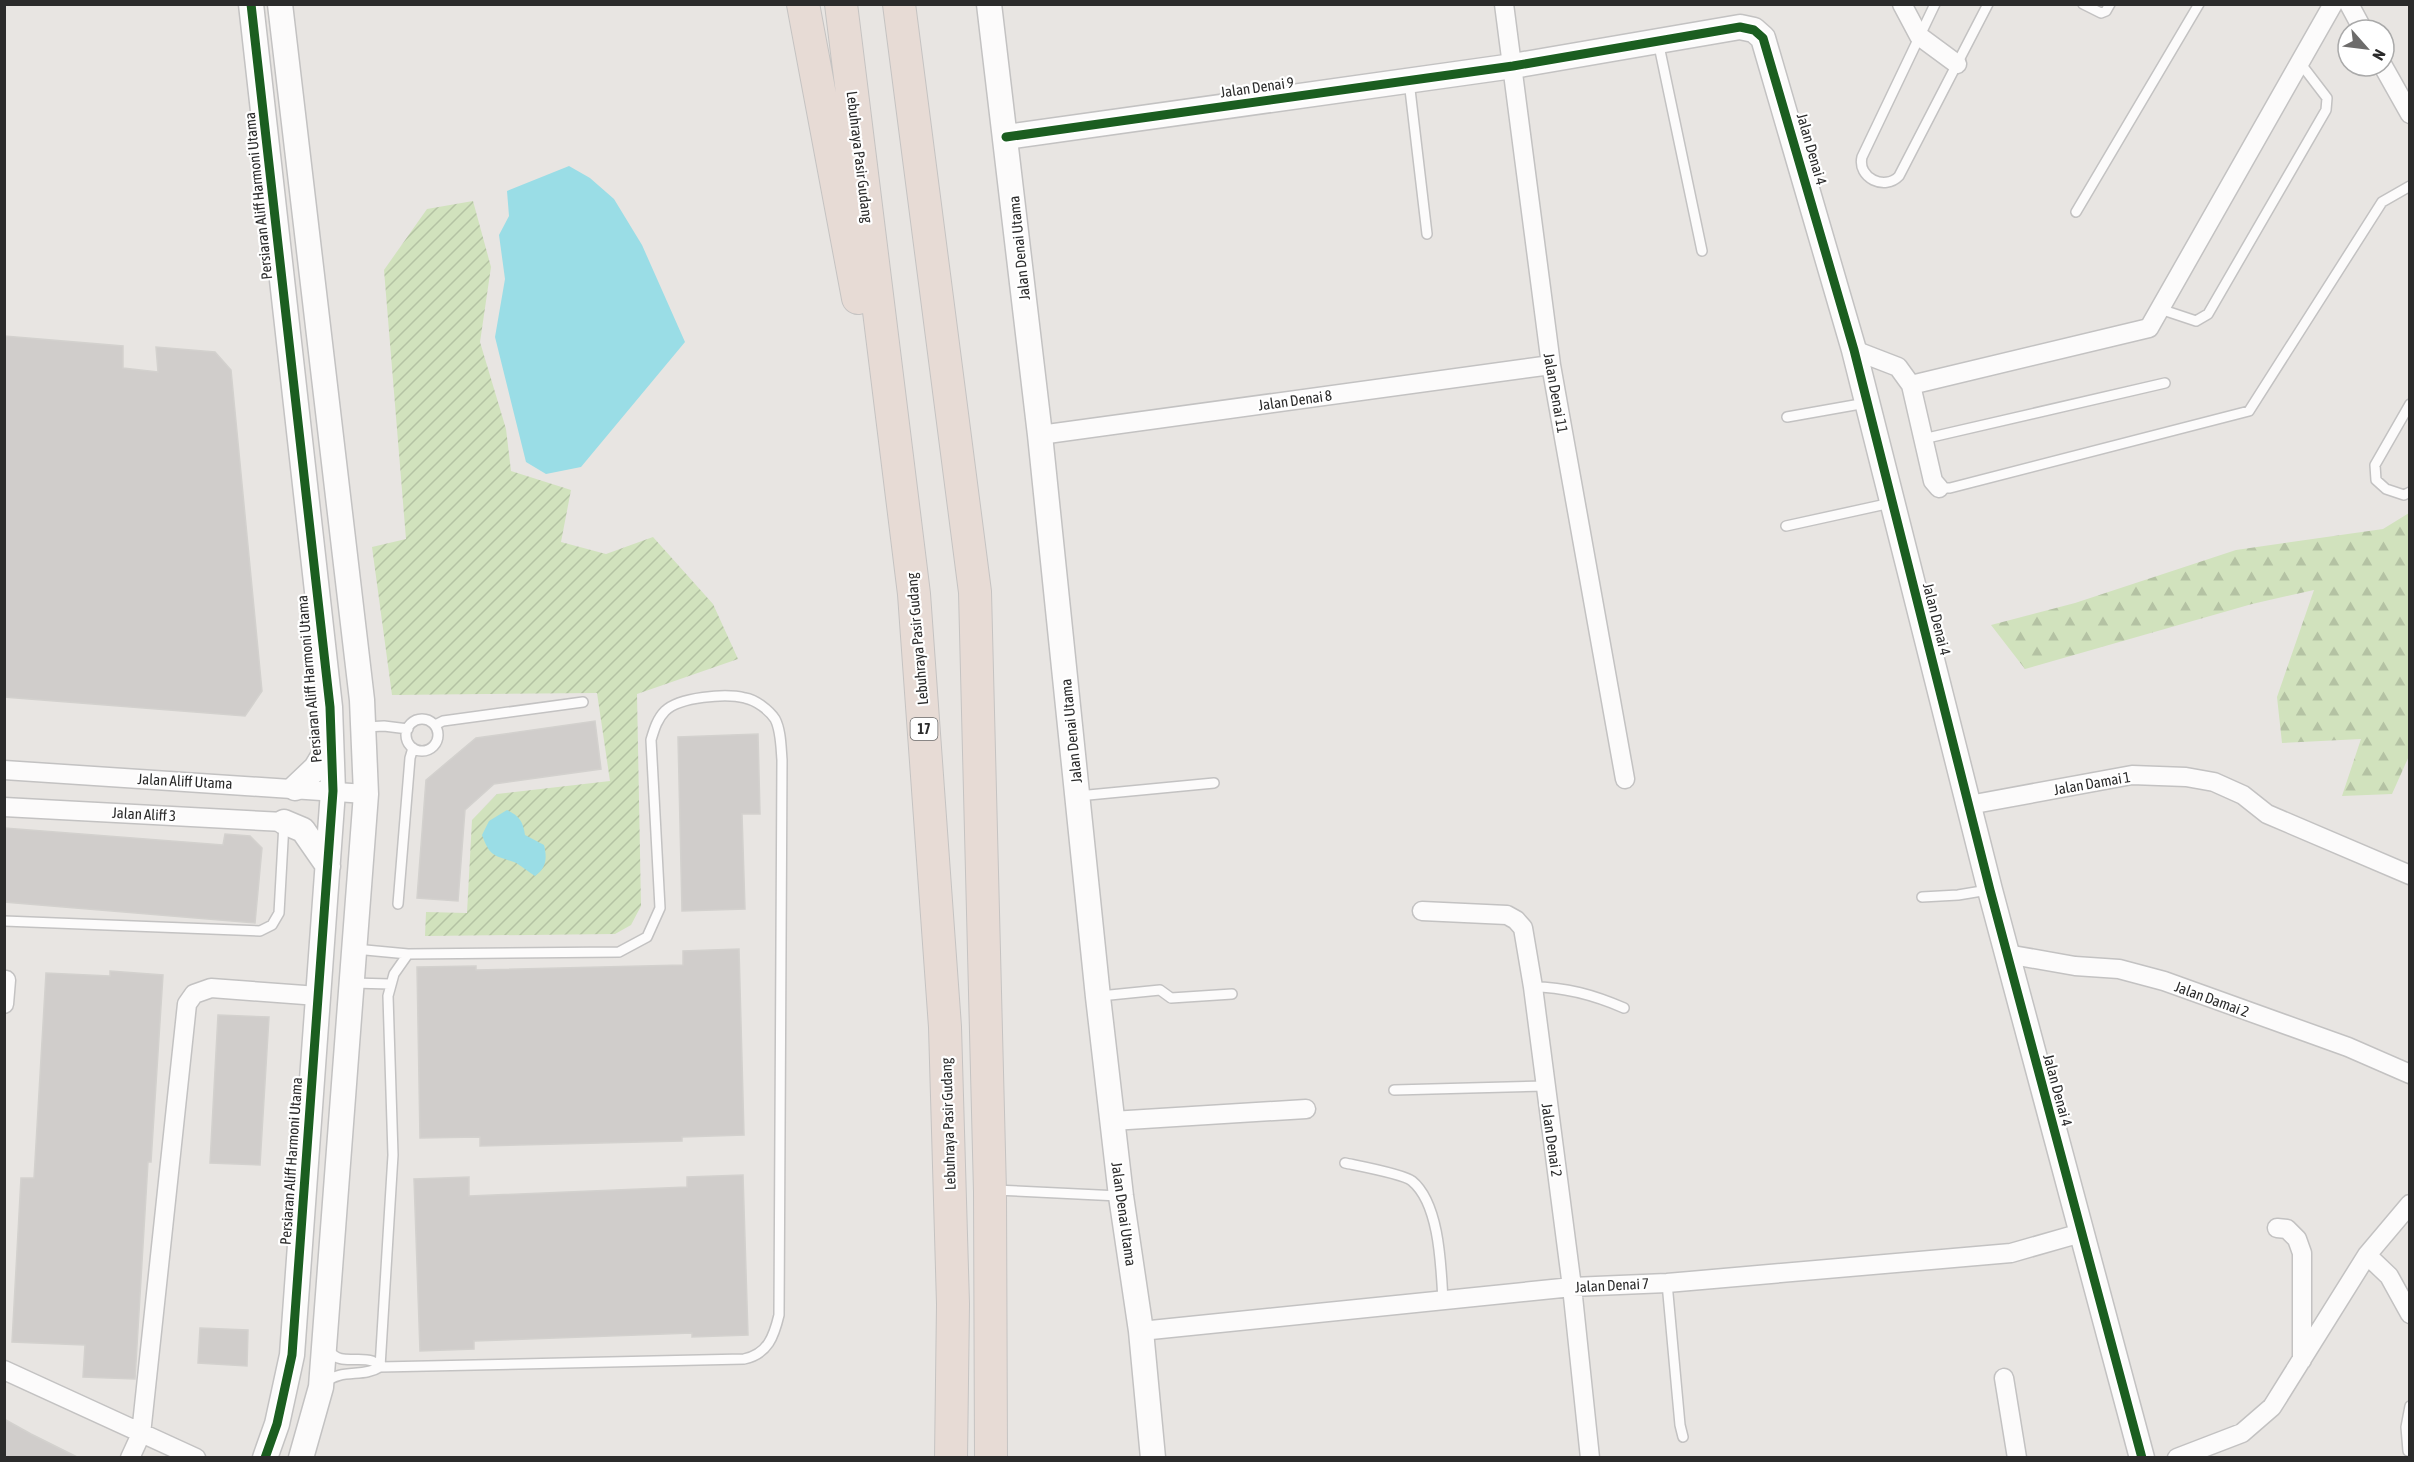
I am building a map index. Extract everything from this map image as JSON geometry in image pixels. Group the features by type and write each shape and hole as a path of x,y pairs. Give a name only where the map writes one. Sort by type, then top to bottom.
{"highway":[{"path":"803,4 914,594"},
{"name":"Lebuhraya Pasir Gudang","path":"841,4 914,594 945,1027 953,1304 951,1458"},
{"path":"899,4 975,592 989,1189 991,1458"}],"street":[{"name":"Persiaran Aliff Harmoni Utama","path":"251,4 327,683 333,791 292,1355 277,1424 263,1455"},
{"path":"280,4 362,700 366,794 321,1387 301,1458"},
{"name":"Jalan Denai Utama","path":"989,4 1040,435 1098,997 1121,1196 1141,1331 1153,1458"},
{"name":"Jalan Denai 11","path":"1504,4 1551,365 1625,779"},
{"path":"1902,4 1919,36 1957,64"},
{"path":"1911,385 2149,328 2301,64 2333,4"},
{"path":"2349,4 2357,18"},
{"name":"Jalan Denai 4","path":"1513,66 1740,27 1754,30 1763,38 1854,350 1990,890 2142,1458"},
{"name":"Jalan Denai 9","path":"1006,137 1513,66"},
{"path":"2390,78 2409,114"},
{"path":"1854,350 1898,367 1911,385 1933,481 1939,488"},
{"name":"Jalan Denai 8","path":"1040,435 1551,365"},
{"path":"295,788 316,768 331,743"},
{"name":"Jalan Aliff Utama","path":"5,771 366,794"},
{"name":"Jalan Damai 1","path":"1969,805 2132,775 2186,777 2214,782 2243,795 2267,814 2409,875"},
{"name":"Jalan Aliff 3","path":"4,807 284,822"},
{"path":"284,822 303,830 328,866"},
{"name":"Jalan Denai 2","path":"1422,911 1495,913 1516,920 1523,928 1533,987 1572,1287 1590,1458"},
{"name":"Jalan Damai 2","path":"2007,954 2075,966 2119,969 2164,981 2348,1047 2409,1074"},
{"path":"4,1004 6,980"},
{"path":"130,1458 141,1434 187,1004 194,994 211,988 318,996"},
{"path":"1112,1121 1306,1108"},
{"path":"2177,1458 2242,1432 2272,1407 2367,1255 2409,1204"},
{"path":"2277,1228 2287,1228 2297,1239 2302,1253 2302,1362"},
{"name":"Jalan Denai 7","path":"1141,1331 1572,1287 1667,1283 2011,1253 2081,1233"},
{"path":"2367,1255 2389,1276 2409,1314"},
{"path":"4,1370 196,1458"},
{"path":"2004,1378 2017,1458"}],"lane":[{"path":"1935,4 1860,164 1868,177 1886,184 1899,176 1988,4"},
{"path":"2083,4 2101,13 2106,11 2110,4"},
{"path":"2076,212 2199,4"},
{"path":"1658,41 1702,251"},
{"path":"2160,309 2196,321 2208,314 2326,110 2327,98 2301,64"},
{"path":"1409,81 1427,234"},
{"path":"1939,488 1950,488 2249,411 2382,201 2409,186"},
{"path":"1923,439 2165,383"},
{"path":"1787,417 1866,403"},
{"path":"2409,404 2375,465 2376,480 2386,489 2404,495 2409,492"},
{"path":"1786,526 1891,503"},
{"path":"321,1387 331,1377 342,1374 372,1373 380,1367 744,1359 755,1356 774,1336 779,1315 782,760 776,720 763,707 746,698 723,695 678,703 665,710 655,725 651,740 660,908 647,938 637,944 619,952 408,954 355,949"},
{"path":"435,725 444,721 583,702"},
{"path":"423,719 435,725 438,734 435,744 428,750 413,748 407,739 408,729 414,722 423,719"},
{"path":"363,728 384,726 408,729"},
{"path":"398,903 410,759 413,748"},
{"path":"1078,796 1214,783"},
{"path":"4,921 260,931 272,925 279,913 284,822"},
{"path":"1922,897 1990,890"},
{"path":"380,1367 393,1155 387,1012 390,984 408,954"},
{"path":"352,983 390,984"},
{"path":"1533,987 1554,987 1579,991 1624,1008"},
{"path":"1098,997 1160,990 1171,998 1232,994"},
{"path":"1394,1089 1545,1086"},
{"path":"1345,1163 1412,1180 1420,1191 1433,1216 1435,1225 1440,1252 1443,1301"},
{"path":"989,1189 1121,1196"},
{"path":"1667,1283 1683,1437"},
{"path":"324,1341 333,1356 342,1360 372,1361 380,1367"},
{"path":"2408,1452 2406,1427 2409,1406"}],"green space":[{"path":"473,201 491,267 480,342 506,429 511,471 571,490 561,542 606,554 653,537 713,604 738,659 637,694 641,906 631,925 615,934 425,936 426,912 467,913 472,820 497,794 610,781 597,693 392,695 372,547 406,539 384,270 427,209"},
{"path":"2409,513 2409,756 2392,794 2342,796 2361,739 2282,743 2277,697 2314,590 2252,604 2025,669 1991,625 2075,603 2236,550 2383,529"}],"water":[{"path":"569,166 590,178 614,199 642,245 685,342 581,467 546,474 526,462 495,337 505,279 499,235 509,216 507,191"},
{"path":"507,810 520,820 525,835 544,845 545,862 535,876 517,863 490,851 482,835 489,821"}],"building":[{"path":"4,336 123,346 123,368 158,372 156,347 215,352 231,370 262,691 245,716 4,697"},
{"path":"595,721 601,769 494,784 465,810 458,901 417,898 426,780 476,738"},
{"path":"758,734 760,814 742,814 745,909 682,911 678,737"},
{"path":"4,828 223,845 225,834 250,836 262,848 255,923 4,902"},
{"path":"739,949 744,1135 682,1137 682,1141 480,1146 480,1137 420,1138 417,967 476,966 476,970 683,965 683,951"},
{"path":"110,971 163,975 151,1162 148,1162 135,1379 83,1377 85,1345 12,1342 21,1178 34,1178 46,973 110,976"},
{"path":"218,1015 269,1017 260,1165 210,1163"},
{"path":"743,1175 748,1335 692,1337 692,1333 474,1341 474,1349 420,1351 414,1179 469,1177 469,1196 687,1187 687,1177"},
{"path":"200,1328 248,1330 247,1366 198,1363"},
{"path":"4,1419 31,1434 79,1458 4,1458"}],"cycle path":[{"path":"251,4 330,707 333,791 292,1355 277,1424 265,1458"},
{"path":"1006,137 1513,66 1740,27 1754,30 1763,38 1854,350 1990,890 2142,1458"}]}
